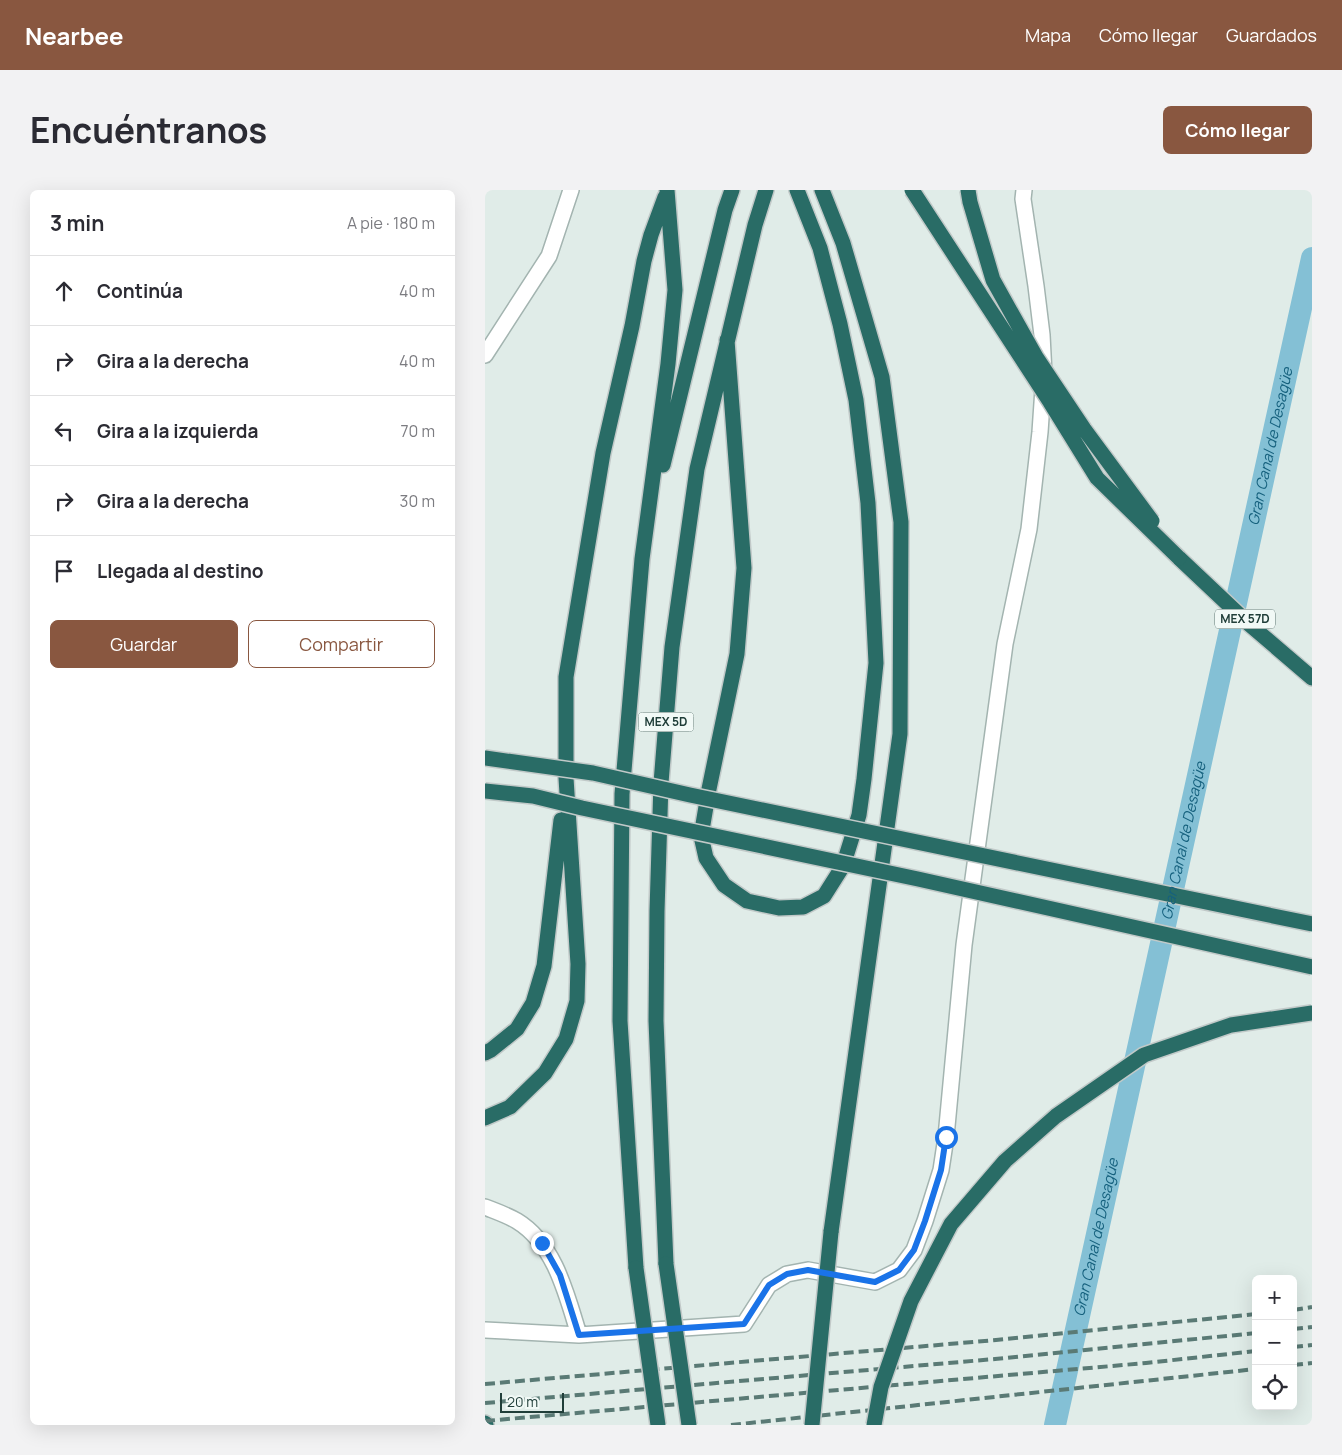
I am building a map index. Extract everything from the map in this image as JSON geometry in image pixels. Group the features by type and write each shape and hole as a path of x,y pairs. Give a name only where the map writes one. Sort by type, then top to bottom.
{"highway":[{"name":"MEX 5D","path":"658,1425 636,1268 620,1021 622,794 642,560 666,452 725,210 732,190"},
{"name":"MEX 5D","path":"689,1425 666,1264 656,1022 661,783 672,647 697,469 755,225 766,190"},
{"path":"727,340 744,568 737,654 701,836 706,858 724,885 747,901 779,908 803,907 824,896 843,866 859,815 876,664 868,503 856,400 840,324 820,248 797,190"},
{"path":"812,1425 831,1232 900,734 901,522 882,377 843,243 822,190"},
{"path":"912,190 1050,402 1097,478 1179,558"},
{"path":"968,190 993,280 1035,357 1084,429 1179,558"},
{"path":"642,560 668,364 675,290 668,191"},
{"path":"485,1118 510,1107 545,1073 566,1039 577,1001 578,964 566,778 566,677 603,453 632,326 644,261 651,234 668,191"},
{"name":"MEX 57D","path":"1179,558 1249,624 1312,678"},
{"path":"485,758 593,773 689,795 1312,924"},
{"path":"485,1053 517,1029 533,1003 544,966 566,778"},
{"path":"485,791 533,796 909,876 1312,967"},
{"path":"874,1425 881,1387 911,1301 951,1224 1005,1162 1056,1116 1144,1055 1231,1025 1312,1013"}],"street":[{"path":"485,355 549,256 571,190"},
{"path":"485,1330 579,1335 744,1324 769,1285 787,1274 808,1270 875,1282 899,1270 914,1250 941,1170 946,1137 963,946 1005,644 1029,528 1040,432 1044,374 1042,334 1037,286 1023,199 1024,190"},
{"path":"485,1207 518,1222 542,1243 560,1275 579,1335"}],"waterway":[{"name":"Gran Canal de Desagüe","path":"1055,1425 1312,258"}],"railway":[{"path":"1297,1309 1312,1307"},
{"path":"485,1384 996,1340 1252,1314"},
{"path":"1297,1329 1312,1327"},
{"path":"485,1403 995,1359 1252,1333"},
{"path":"1297,1347 1312,1345"},
{"path":"485,1421 1146,1363 1252,1351"},
{"path":"1297,1365 1312,1363"},
{"path":"731,1425 1252,1369"}],"route":[{"path":"542,1243 560,1275 579,1335 744,1324 769,1285 787,1274 808,1270 875,1282 899,1270 914,1250 925,1221 941,1170 946,1137"}]}
